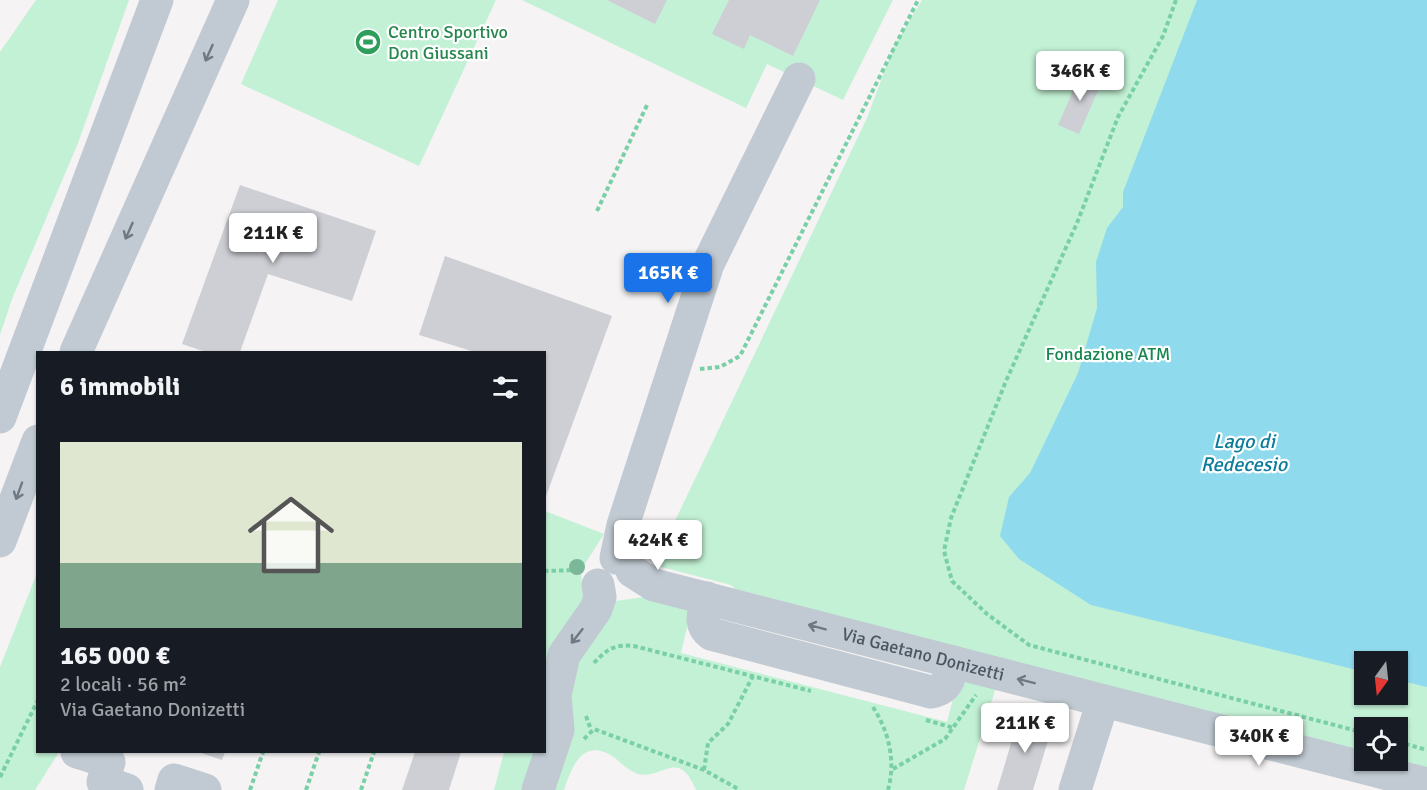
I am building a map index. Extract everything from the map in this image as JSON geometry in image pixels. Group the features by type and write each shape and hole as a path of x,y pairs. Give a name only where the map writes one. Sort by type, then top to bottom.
{"street":[{"path":"0,374 141,0"},
{"path":"0,417 157,0"},
{"path":"76,351 233,0"},
{"path":"538,790 558,730 555,695 561,666 573,640 596,609 708,264 799,79"},
{"path":"0,541 36,446"},
{"name":"Via Gaetano Donizetti","path":"607,571 1427,784"},
{"path":"1075,790 1103,700"},
{"path":"84,753 111,757 103,782 127,790"},
{"path":"171,790 174,780 205,790"}],"path":[{"path":"673,372 720,367 740,356 918,0"},
{"path":"1176,0 1163,36 1118,117 1077,223 1006,381 951,518 944,551 952,581 987,614 1029,645 1354,730"},
{"path":"597,211 648,103"},
{"path":"546,571 607,571"},
{"path":"590,667 609,648 622,645 818,693"},
{"path":"892,769 945,739 973,699 998,674"},
{"path":"704,770 708,744 728,724 753,676"},
{"path":"0,777 36,704"},
{"path":"862,704 883,710"},
{"path":"873,707 889,741 892,769 888,790"},
{"path":"584,711 590,727"},
{"path":"924,720 954,728"},
{"path":"579,744 594,729 704,770 740,790"},
{"path":"1408,745 1427,750"},
{"path":"250,790 263,753"},
{"path":"306,790 319,753"},
{"path":"361,790 374,753"}],"green space":[{"path":"36,0 129,0 78,143 12,299 0,335 0,52"},
{"name":"Centro Sportivo Don Giussani","path":"278,0 496,0 419,166 241,84"},
{"name":"Centro Sportivo Don Giussani","path":"522,0 893,0 843,100 767,64 746,108"},
{"name":"Fondazione ATM","path":"922,0 1427,0 1427,770 1408,763 1408,717 1354,717 1354,751 735,589 731,585 654,565 867,118 893,48"},
{"path":"546,511 604,534 581,570 582,590 616,601 651,596 692,606 681,653 947,722 959,676 997,684 964,790 696,790 683,770 670,768 647,775 638,774 615,758 595,750 580,757 564,790 494,790 504,753 546,753"},
{"path":"36,576 36,753 58,753 35,790 0,790 0,667"}],"water":[{"name":"Lago di Redecesio","path":"1197,0 1427,0 1427,687 1408,682 1408,651 1354,651 1354,669 1091,605 1019,559 1000,536 1009,497 1030,473 1078,373 1097,308 1096,262 1107,228 1123,207 1123,192"}],"building":[{"path":"607,0 667,0 655,24"},
{"path":"729,0 820,0 793,56 750,35 744,49 712,34"},
{"path":"1082,70 1103,79 1079,134 1058,125"},
{"path":"240,185 376,231 352,301 268,274 240,351 203,351 182,344"},
{"path":"445,256 612,316 546,496 546,351 472,351 419,335"},
{"path":"1020,714 1053,724 1033,790 997,790"},
{"path":"201,753 225,753 222,760"},
{"path":"415,753 461,753 449,790 402,790"}],"place":[{"name":"Centro Sportivo Don Giussani","path":"368,42"}]}
